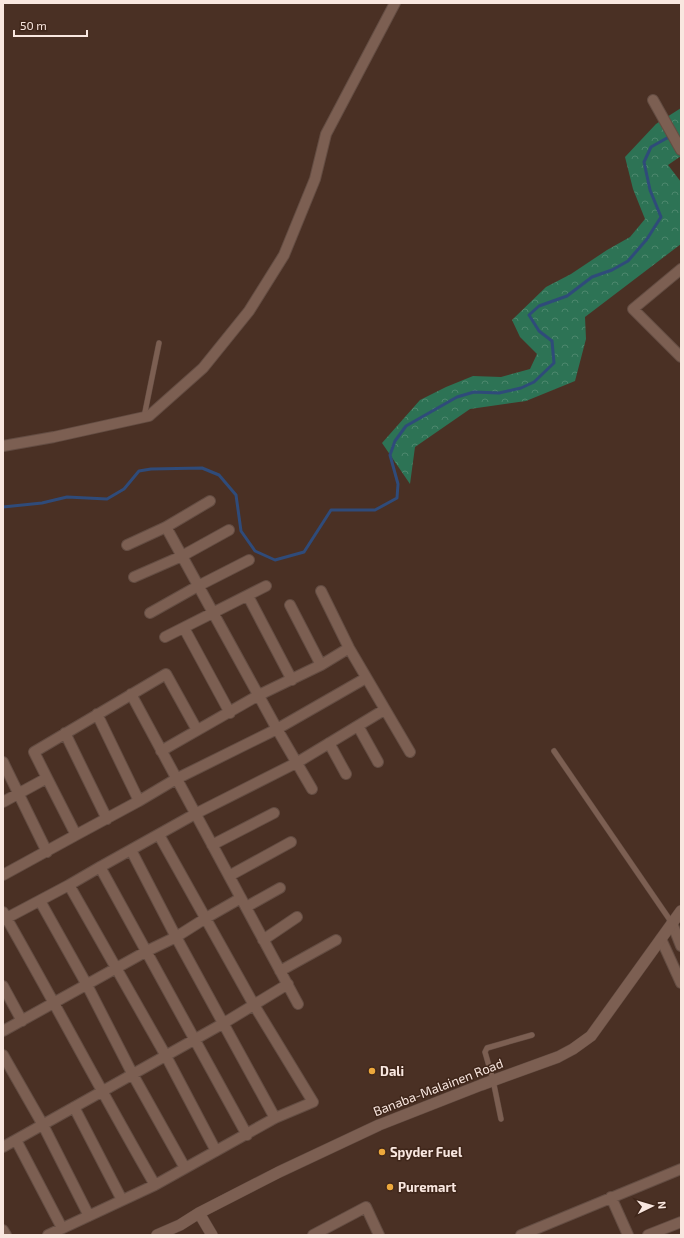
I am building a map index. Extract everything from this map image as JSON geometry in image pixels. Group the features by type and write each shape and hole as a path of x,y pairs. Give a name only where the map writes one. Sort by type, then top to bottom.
{"street":[{"path":"3,446 54,437 149,416 202,368 249,311 284,255 315,179 326,134 395,3"},
{"path":"653,100 681,150"},
{"path":"681,270 633,309 681,357"},
{"path":"127,545 166,527 210,501"},
{"path":"166,527 312,789"},
{"path":"134,577 182,556 229,530"},
{"path":"150,613 249,560"},
{"path":"165,637 266,586"},
{"path":"321,591 349,648 410,752"},
{"path":"248,596 292,680"},
{"path":"290,605 321,665"},
{"path":"184,628 230,713"},
{"path":"161,751 230,713 259,695 321,665 349,648"},
{"path":"76,836 34,752 166,674 197,730"},
{"path":"3,875 139,802 176,779 278,729 366,678"},
{"path":"131,694 298,1004"},
{"path":"155,1185 102,1092 55,1003 4,917 40,901 195,814 298,762 384,710"},
{"path":"97,714 139,802"},
{"path":"358,726 378,762"},
{"path":"65,733 107,819"},
{"path":"328,744 346,774"},
{"path":"3,762 47,852"},
{"path":"3,802 47,778"},
{"path":"212,845 274,813"},
{"path":"48,1235 155,1185 276,1118 313,1102 254,1005 159,835"},
{"path":"229,876 291,842"},
{"path":"131,850 176,936 276,1118"},
{"path":"100,867 247,1135"},
{"path":"70,885 166,1056 216,1151"},
{"path":"3,1031 206,918 280,888"},
{"path":"40,901 87,985 133,1075 185,1168"},
{"name":"Banaba-Malainen Road","path":"157,1235 180,1225 199,1213 279,1172 379,1125 493,1080 558,1057 573,1049 591,1036 681,911"},
{"path":"263,940 296,917"},
{"path":"672,923 681,946"},
{"path":"661,939 681,983"},
{"path":"280,971 336,940"},
{"path":"3,1147 224,1023 288,984"},
{"path":"3,986 22,1021"},
{"path":"3,1055 43,1125 89,1216"},
{"path":"74,1108 122,1200"},
{"path":"16,1140 62,1228"},
{"path":"520,1235 681,1169"},
{"path":"611,1197 628,1235"},
{"path":"313,1235 366,1207 379,1235"},
{"path":"199,1213 212,1235"},
{"path":"648,1235 681,1222"},
{"path":"3,1230 6,1235"}],"lane":[{"path":"144,417 159,344"},
{"path":"554,751 672,923"},
{"path":"501,1119 486,1052 487,1048 532,1036"}],"green space":[{"path":"681,108 681,156 668,165 681,182 681,244 585,317 586,339 575,381 526,401 470,409 415,447 410,484 382,443 420,400 446,387 473,376 501,377 530,369 537,354 520,337 512,320 546,287 571,274 607,250 630,237 645,219 633,189 625,157 656,124"}],"waterway":[{"path":"3,507 42,503 67,497 107,499 124,489 139,471 151,469 202,468 219,475 236,495 241,531 255,551 275,560 304,552 331,510 375,510 397,498 398,484 390,455 395,441 406,426 457,397 474,392 499,393 521,388 534,382 554,363 552,341 539,331 529,315 539,306 567,296 592,277 612,270 628,261 647,239 661,217 650,190 644,162 651,147 667,138 672,138"}],"place":[{"name":"Dali","path":"372,1071"},
{"name":"Spyder Fuel","path":"382,1152"},
{"name":"Puremart","path":"390,1187"}]}
